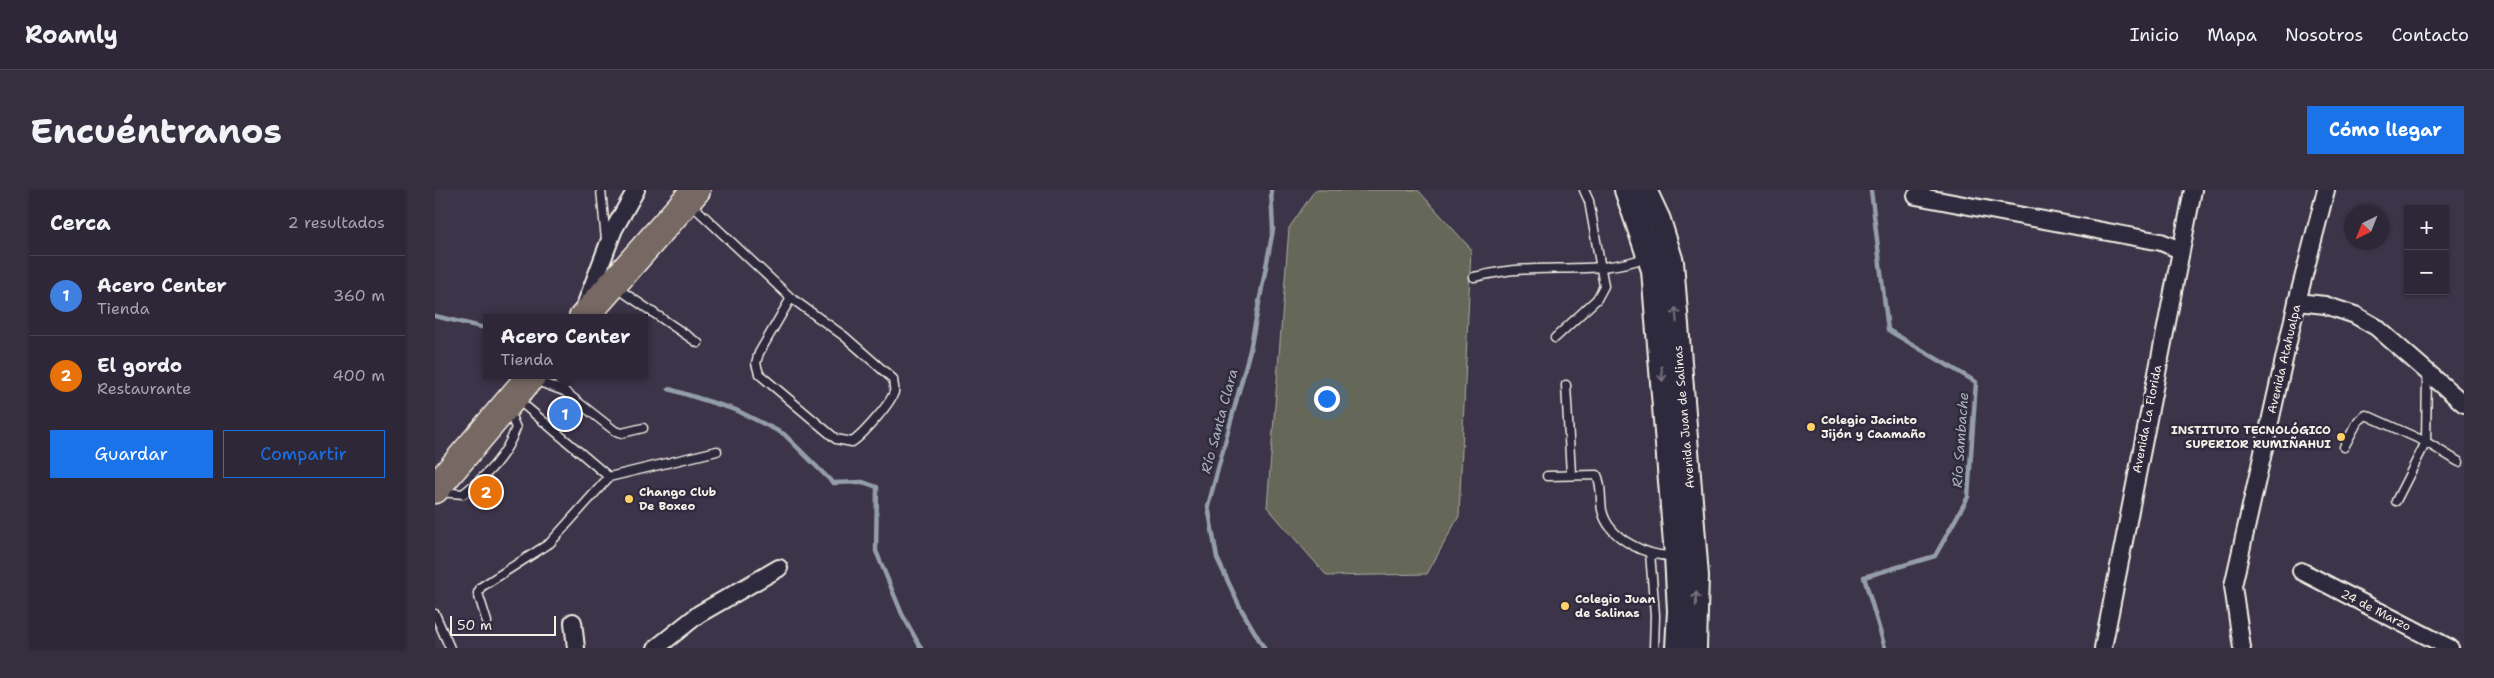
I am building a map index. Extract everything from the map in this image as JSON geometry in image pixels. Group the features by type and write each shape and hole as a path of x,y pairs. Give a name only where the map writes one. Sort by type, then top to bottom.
{"highway":[{"path":"586,314 692,195"},
{"path":"435,489 520,388"}],"main road":[{"name":"Avenida Juan de Salinas","path":"1626,190 1653,270 1695,648"},
{"name":"Avenida Juan de Salinas","path":"1645,190 1659,220 1672,262 1686,556 1679,610 1677,648"}],"street":[{"path":"583,314 607,246 636,190"},
{"name":"Avenida La Florida","path":"2103,648 2193,190"},
{"name":"Avenida Atahualpa","path":"2242,648 2233,586 2297,302 2326,190"},
{"path":"1916,196 2161,242 2180,250"},
{"path":"2297,302 2325,305 2355,315 2376,327 2464,404"},
{"path":"656,648 699,614 779,568"},
{"name":"24 de Marzo","path":"2301,571 2423,642 2450,648"},
{"path":"573,622 576,648"}],"lane":[{"path":"601,190 607,246"},
{"path":"1555,338 1597,299 1604,286 1589,201 1585,190"},
{"path":"692,195 791,298 844,336 893,380 894,391 885,406 860,437 852,442 836,438 759,374 756,363 759,353 791,298"},
{"path":"1474,277 1515,270 1599,266 1635,262 1649,256"},
{"path":"613,285 698,343"},
{"path":"2396,501 2426,442 2427,372"},
{"path":"1566,384 1571,474"},
{"path":"520,388 564,392 615,431 622,433 643,428"},
{"path":"520,388 609,477"},
{"path":"2344,447 2357,421 2366,415 2426,442 2459,462"},
{"path":"487,622 478,593 481,587 549,543 609,477 717,451"},
{"path":"1547,476 1571,474 1597,475 1605,517 1630,544 1662,556 1686,556"},
{"path":"1650,553 1655,615 1654,648"},
{"path":"435,614 450,648"}],"green space":[{"path":"1315,190 1418,190 1471,249 1459,516 1427,574 1327,576 1267,507 1289,228"}],"waterway":[{"name":"Río Santa Clara","path":"1264,648 1240,607 1217,558 1208,506 1250,350 1273,230 1271,190"},
{"name":"Río Sambache","path":"1871,190 1888,330 1976,382 1968,497 1935,556 1864,577 1885,648"},
{"path":"435,316 481,327"},
{"path":"669,389 736,410 784,434 833,483 863,482 877,487 876,551 902,614 921,648"}],"place":[{"name":"Acero Center","path":"565,414"},
{"name":"Colegio Jacinto Jijón y Caamaño","path":"1811,427"},
{"name":"INSTITUTO TECNOLÓGICO SUPERIOR RUMIÑAHUI","path":"2341,437"},
{"name":"El gordo","path":"486,492"},
{"name":"Chango Club De Boxeo","path":"629,499"},
{"name":"Colegio Juan de Salinas","path":"1565,606"}]}
